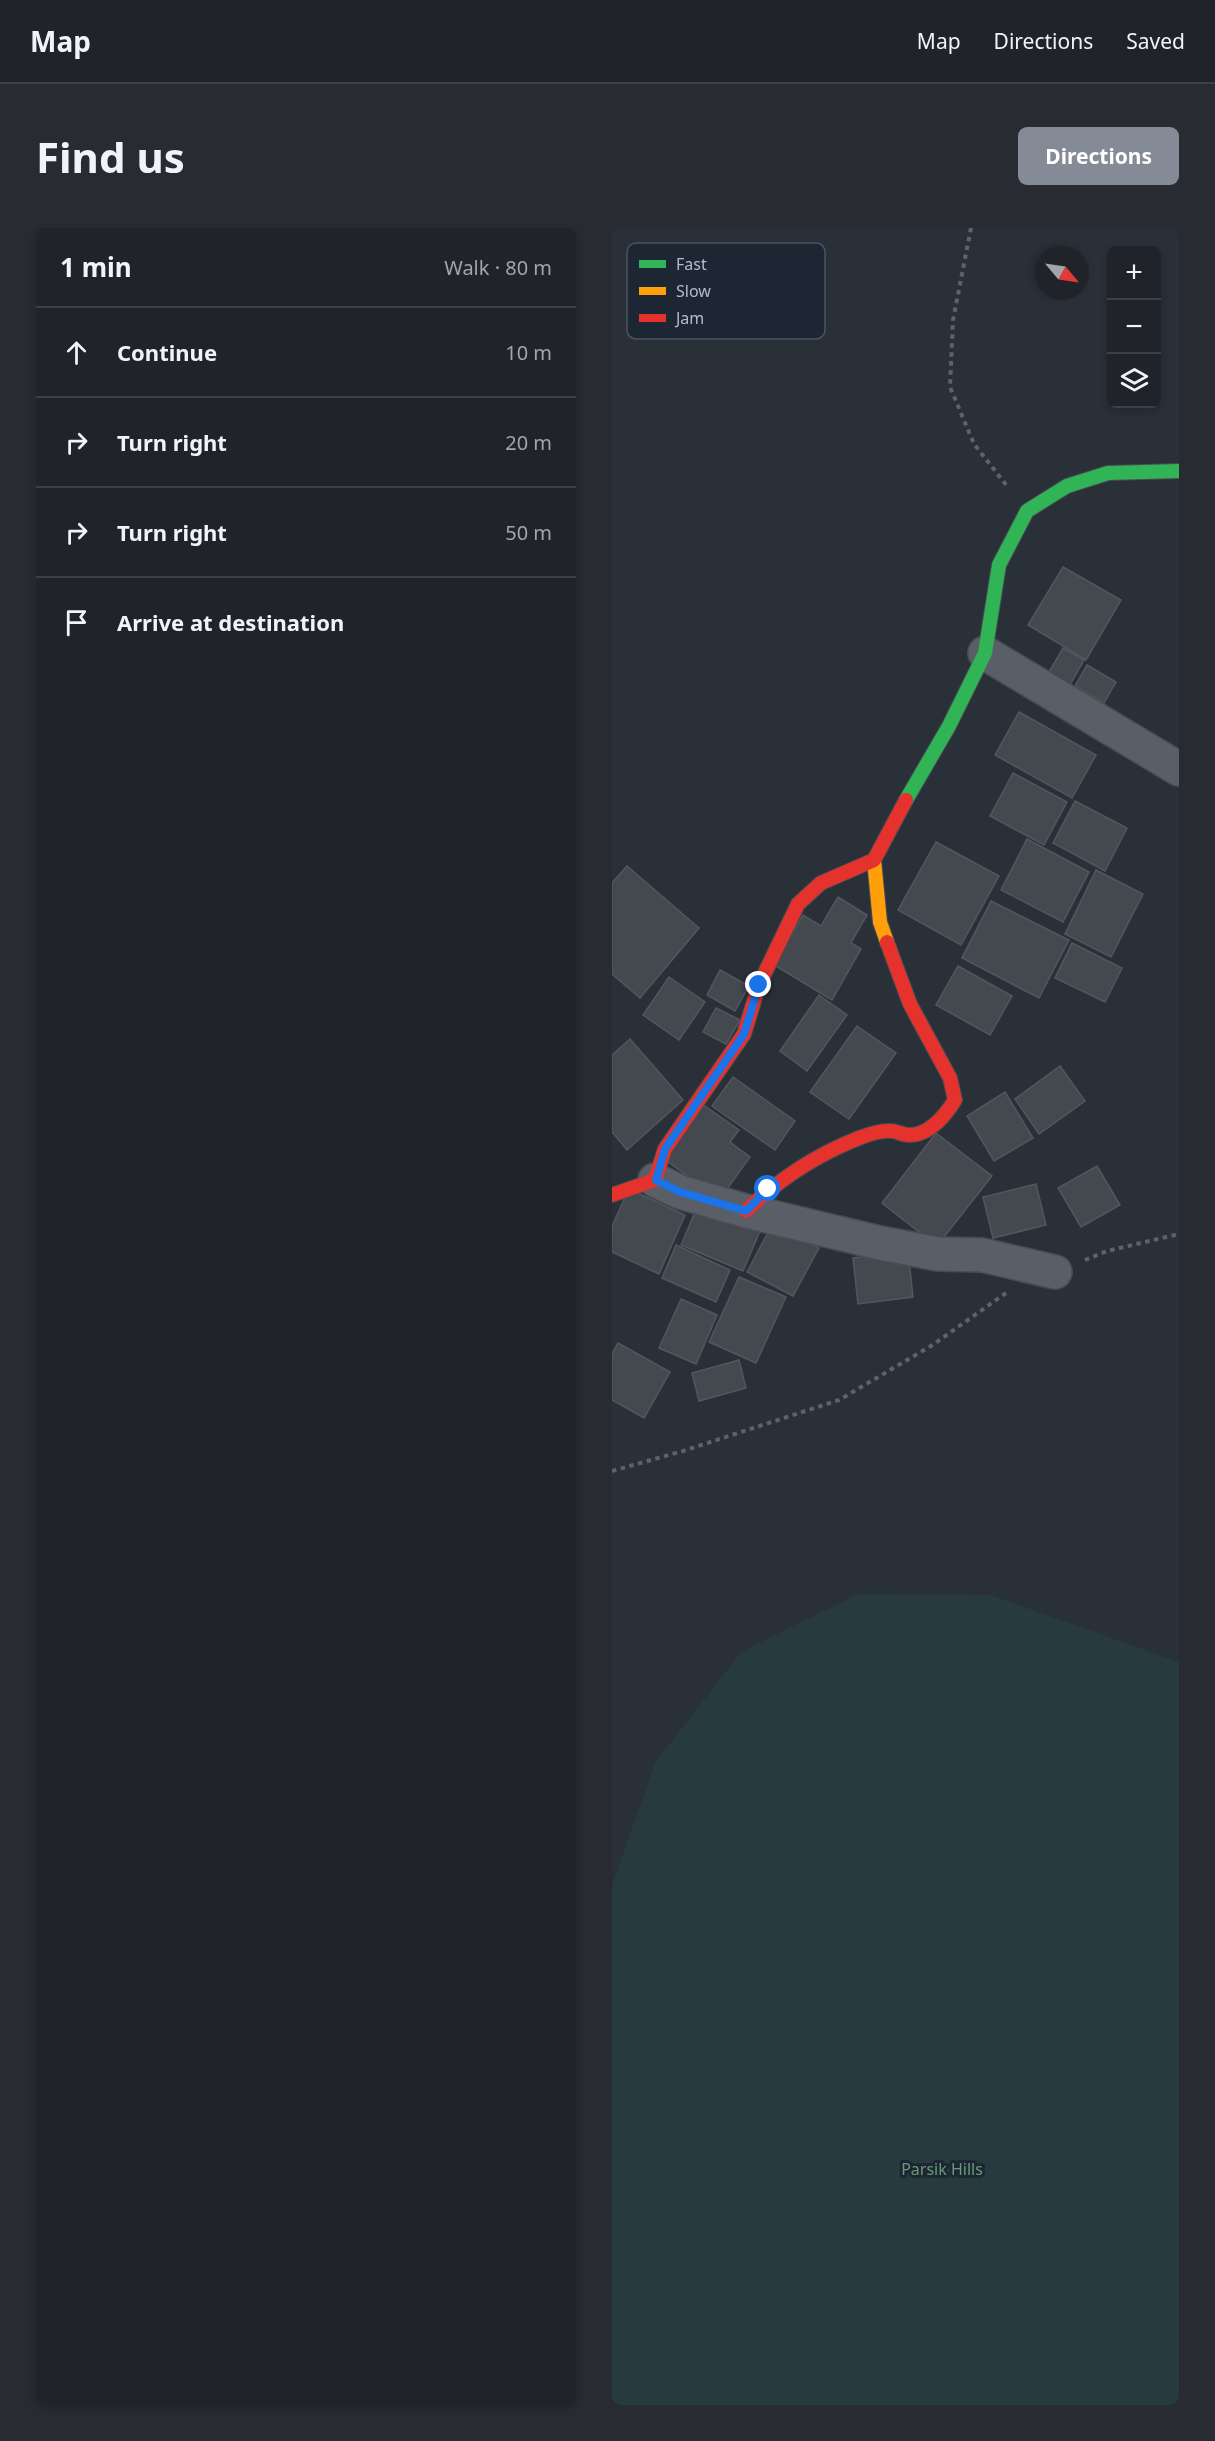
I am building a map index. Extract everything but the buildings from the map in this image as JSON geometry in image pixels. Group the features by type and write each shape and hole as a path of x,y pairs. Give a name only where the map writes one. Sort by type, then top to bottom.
{"street":[{"path":"746,1211 768,1189 794,1170 877,1132 891,1131 910,1136 926,1131 949,1111 955,1100 950,1078 929,1043 910,1004 880,922 874,860 949,726 985,652 999,566 1027,511 1067,486 1108,473 1179,471"},
{"path":"985,652 1179,769"},
{"path":"656,1180 665,1149 744,1034 759,985 798,904 821,884 854,867 874,860"},
{"path":"612,1195 656,1180 680,1192 746,1211 880,1243 938,1254 982,1255 1055,1272"}],"path":[{"path":"970,228 953,320 950,387 974,444 1027,511"},
{"path":"612,1471 682,1451 839,1400 931,1346 1012,1288 1107,1251 1179,1234"}],"green space":[{"name":"Parsik Hills","path":"858,1594 991,1595 1179,1662 1179,2405 612,2405 612,1885 655,1763 741,1652"}],"traffic: fast":[{"path":"906,800 949,726 985,653 999,565 1027,511 1067,486 1108,473 1179,471"}],"traffic: slow":[{"path":"874,860 880,922 887,942"}],"traffic: jam":[{"path":"612,1195 655,1180 665,1149 744,1034 759,985 798,904 821,883 874,860 906,800"},
{"path":"746,1211 785,1178 813,1160 859,1138 887,1131 909,1135 924,1132 942,1118 955,1100 950,1078 910,1004 887,942"}],"route":[{"path":"759,985 744,1034 665,1149 656,1180 680,1192 746,1211 768,1189"}]}
